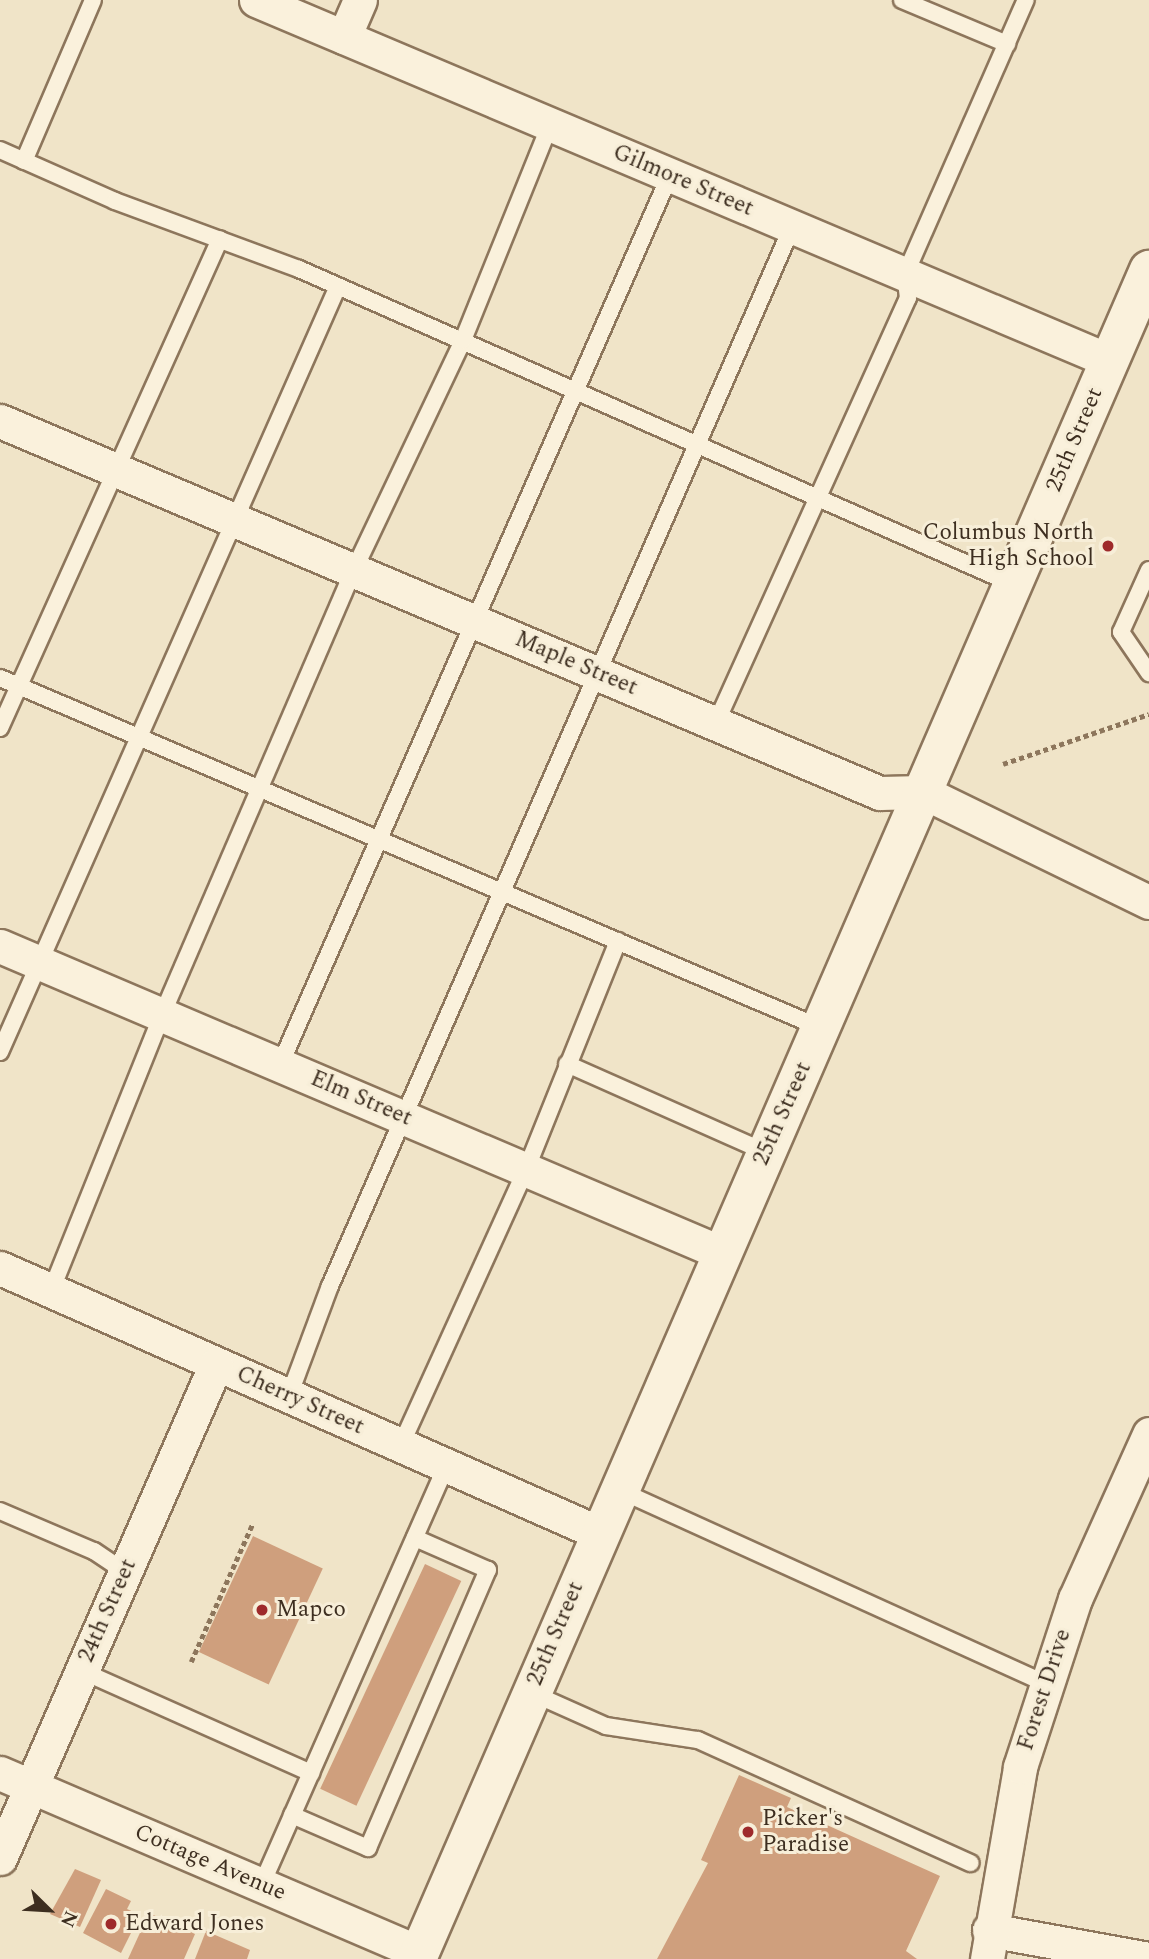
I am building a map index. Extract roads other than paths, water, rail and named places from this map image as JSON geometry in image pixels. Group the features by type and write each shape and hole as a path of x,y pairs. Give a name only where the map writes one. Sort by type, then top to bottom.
{"main road":[{"name":"25th Street","path":"418,1956 599,1533 1149,270"}],"street":[{"name":"Gilmore Street","path":"256,0 1110,361"},
{"path":"344,37 360,0"},
{"name":"Maple Street","path":"0,421 880,793 923,792 1149,902"},
{"name":"Elm Street","path":"0,946 722,1253"},
{"name":"Cherry Street","path":"0,1268 599,1533"},
{"name":"24th Street","path":"0,1858 216,1364"},
{"name":"Forest Drive","path":"988,1945 1020,1768 1075,1599 1149,1434"},
{"name":"Cottage Avenue","path":"0,1773 418,1956"},
{"path":"988,1945 1148,1959"}],"lane":[{"path":"24,161 93,0"},
{"path":"902,0 1007,44"},
{"path":"716,723 908,298 905,275 1026,0"},
{"path":"51,1291 162,1015 262,789 354,570 463,340 550,125"},
{"path":"0,150 338,286 580,390 699,446 819,495 1013,584"},
{"path":"280,1065 580,390 670,176"},
{"path":"289,1396 404,1118 600,674 792,227"},
{"path":"0,728 220,239"},
{"path":"0,1052 238,521 338,286"},
{"path":"1149,570 1121,632 1149,673"},
{"path":"0,678 139,740 262,789 821,1028"},
{"path":"401,1445 526,1170 618,941"},
{"path":"567,1064 766,1153"},
{"path":"261,1886 446,1466"},
{"path":"619,1490 1047,1684"},
{"path":"0,1511 94,1551 125,1572"},
{"path":"292,1815 368,1848 488,1570 415,1538"},
{"path":"82,1671 311,1773"},
{"path":"531,1692 606,1726 698,1740 971,1863"}],"place":[{"name":"Columbus North High School","path":"1108,546"},
{"name":"Mapco","path":"262,1610"},
{"name":"Picker's Paradise","path":"748,1832"},
{"name":"Edward Jones","path":"111,1924"}]}
